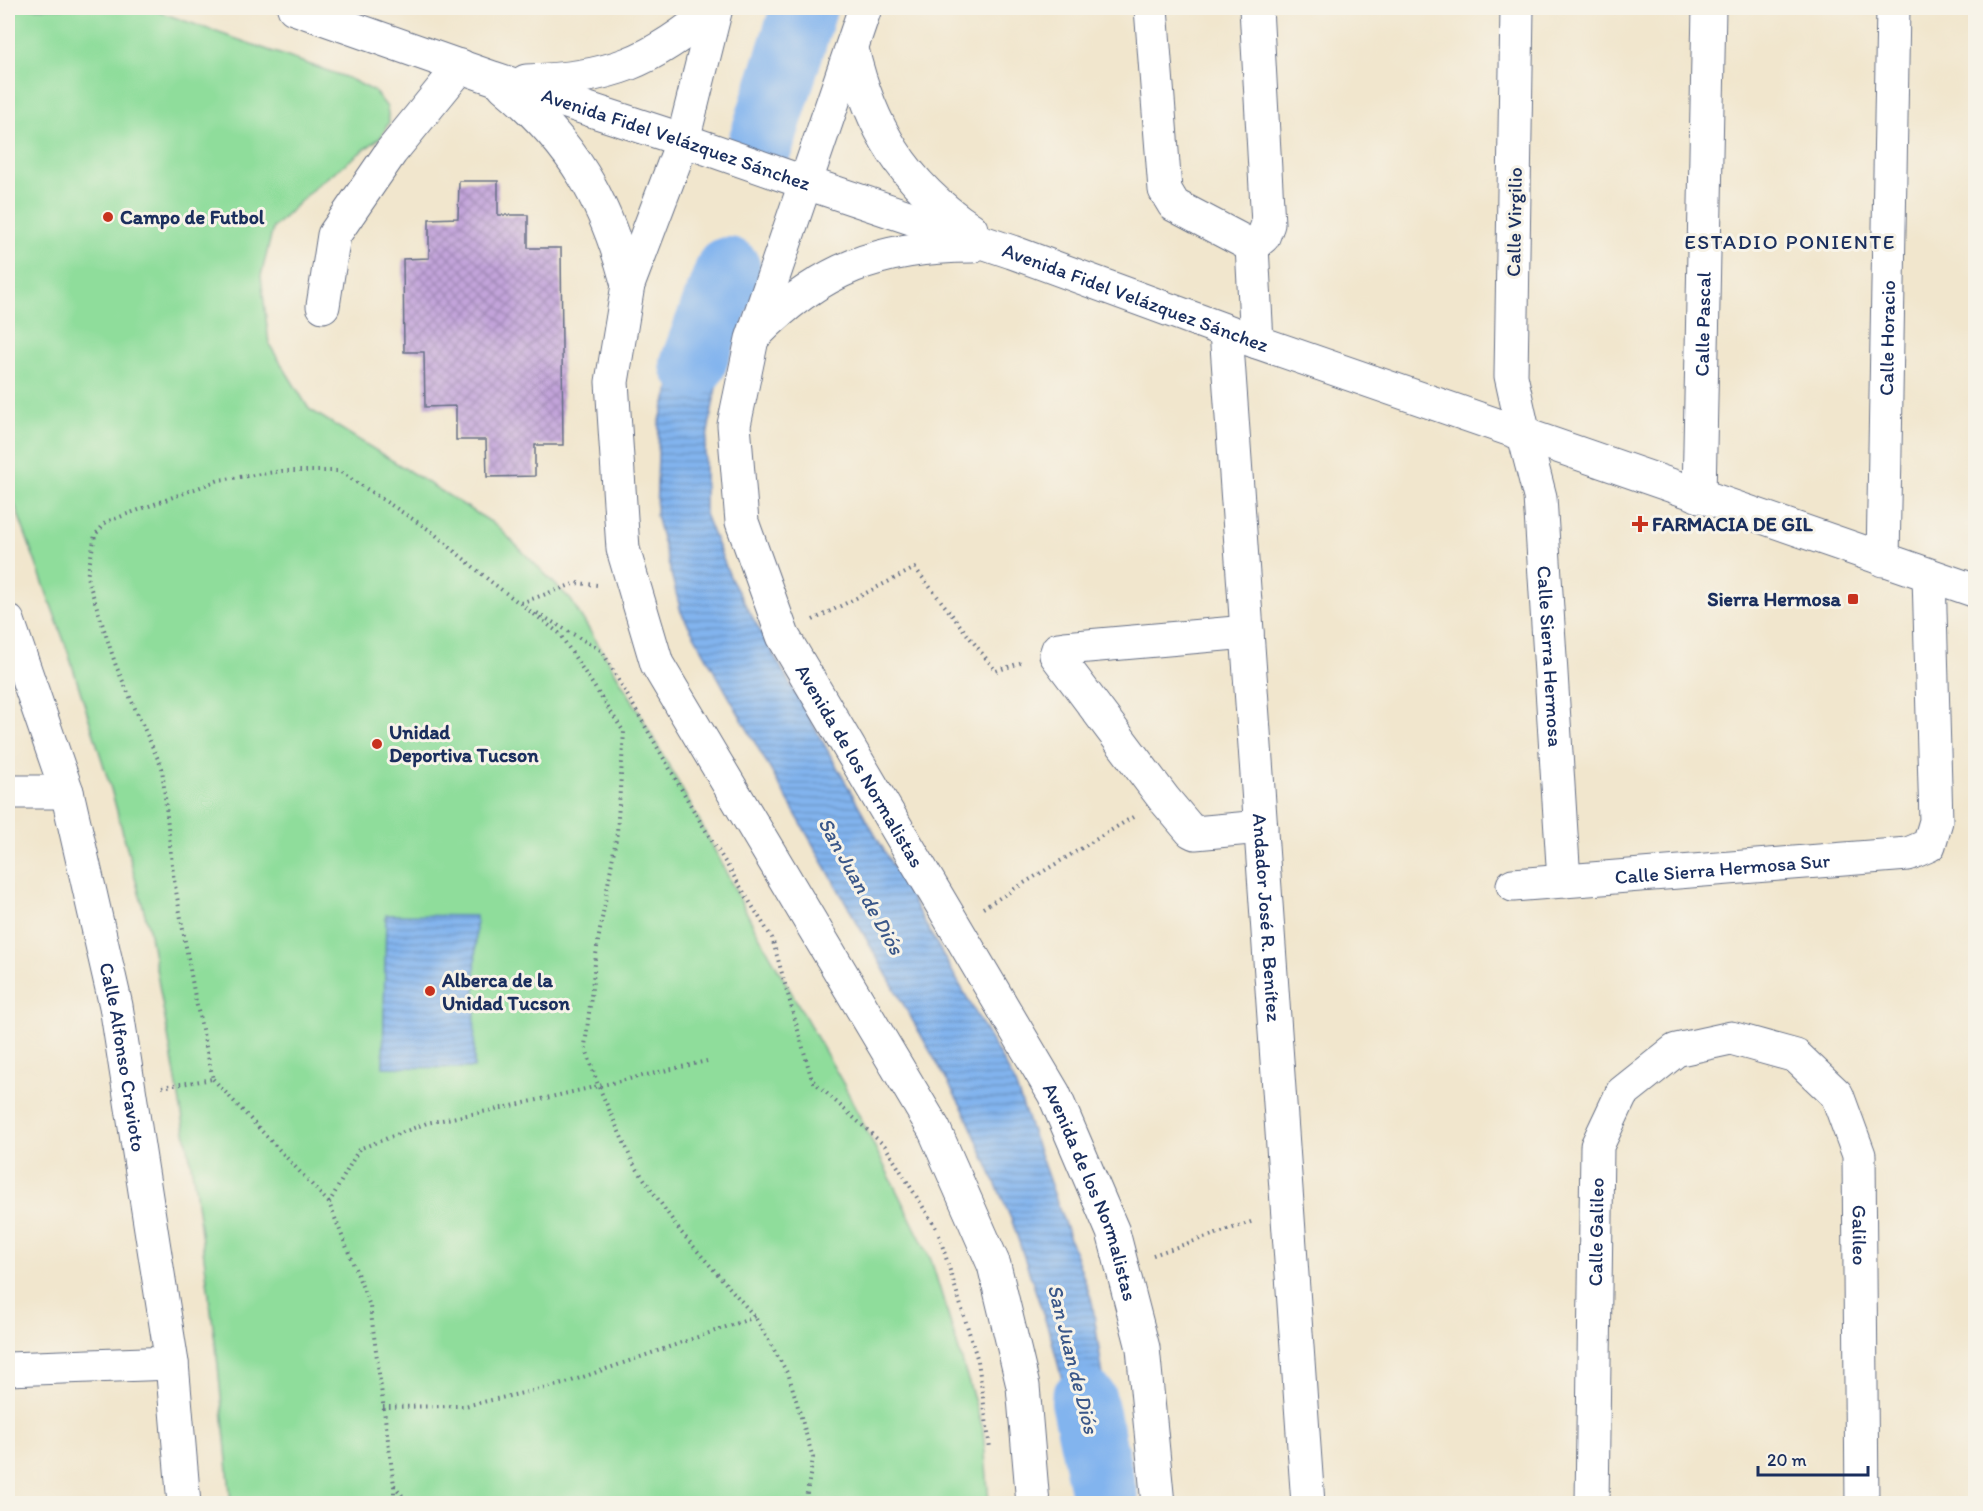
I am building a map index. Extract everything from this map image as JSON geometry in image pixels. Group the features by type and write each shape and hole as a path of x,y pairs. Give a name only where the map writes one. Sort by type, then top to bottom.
{"street":[{"name":"Avenida Fidel Velázquez Sánchez","path":"294,8 493,78 1012,252 1257,342 1976,591"},
{"path":"493,78 526,81 559,80 592,76 623,67 664,47 687,32 715,8"},
{"path":"715,8 682,140 628,285 612,382 623,549 657,664 934,1129 994,1265 1023,1386 1033,1503"},
{"name":"Avenida de los Normalistas","path":"865,8 752,339 734,425 742,522 783,636 1054,1095 1113,1232 1143,1348 1158,1503"},
{"path":"1151,8 1165,190 1174,205 1252,246"},
{"path":"1252,246 1263,237 1268,224 1256,8"},
{"name":"Calle Virgilio","path":"1517,8 1511,376 1524,435"},
{"name":"Calle Pascal","path":"1699,496 1709,8"},
{"name":"Calle Horacio","path":"1883,560 1893,8"},
{"path":"852,49 859,81 871,112 886,141 904,168 927,194 953,217 981,236 1012,252"},
{"path":"323,306 334,235 391,152 461,66"},
{"path":"493,78 526,104 555,135 580,169 602,205 617,244 628,285"},
{"path":"752,339 775,315 801,294 829,276 860,263 897,252 935,246 973,246 1012,252"},
{"path":"1252,246 1257,342"},
{"name":"Andador José R. Benítez","path":"1226,331 1308,1503"},
{"name":"Calle Sierra Hermosa","path":"1524,435 1540,497 1564,881"},
{"name":"Calle Sierra Hermosa Sur","path":"1513,885 1908,854 1929,844 1936,821 1929,576"},
{"name":"Calle Alfonso Cravioto","path":"8,621 67,792 116,1006 172,1363 184,1503"},
{"path":"1247,632 1065,648 1056,651 1059,660 1164,799 1191,831 1195,833 1261,827"},
{"path":"8,792 67,792"},
{"name":"Calle Galileo","path":"1592,1503 1598,1146 1622,1093 1640,1078 1676,1050 1731,1038"},
{"name":"Galileo","path":"1731,1038 1796,1056 1837,1095 1859,1155 1862,1503"},
{"path":"8,1369 172,1363"}],"path":[{"path":"393,1503 394,1485 370,1306 328,1203 213,1079 195,997 173,874 162,768 116,666 87,578 95,535 106,522 219,480 282,471 339,471 431,531 559,633 624,732 617,833 597,947 585,1046 598,1085 633,1163 680,1231 756,1317 789,1376 813,1458 805,1503"},
{"path":"783,636 915,568 996,671 1056,651"},
{"path":"521,603 576,583 635,588"},
{"path":"521,603 602,651 698,818 772,938 812,1080 885,1146 938,1231 978,1360 990,1452"},
{"path":"954,925 1164,799"},
{"path":"328,1203 360,1149 427,1123 707,1061"},
{"path":"130,1091 213,1079"},
{"path":"1121,1266 1287,1209"},
{"path":"383,1407 465,1406 563,1384 756,1317"},
{"path":"394,1485 409,1503"}],"green space":[{"name":"Unidad Deportiva Tucson","path":"8,8 148,8 348,78 374,91 387,107 389,122 381,137 317,185 273,228 261,276 269,344 309,409 496,525 571,600 631,698 698,818 753,925 844,1085 931,1260 983,1429 989,1503 231,1503 218,1365 195,1187 149,929 111,789 68,652 8,486"}],"water":[{"path":"774,8 835,8 803,112 763,136 744,104"},
{"path":"726,279 735,318 717,382 705,449 705,514 731,579 1014,1081 1092,1301 1117,1472 1103,1490 1088,1479 1051,1337 1012,1221 964,1111 681,612 656,515 659,423 695,302"},
{"name":"Alberca de la Unidad Tucson","path":"386,915 476,916 474,1068 383,1067"}],"building":[{"path":"459,181 498,181 498,215 528,215 528,248 561,248 563,445 535,445 535,476 487,477 486,440 456,440 456,406 425,407 424,352 404,352 403,259 429,258 429,219 458,218"}],"waterway":[{"name":"San Juan de Diós","path":"761,143 804,8"},
{"name":"San Juan de Diós","path":"693,364 728,270"},
{"name":"San Juan de Diós","path":"1084,1401 1106,1504"}],"place":[{"name":"Campo de Futbol","path":"108,217"},
{"name":"FARMACIA DE GIL","path":"1640,524"},
{"name":"Sierra Hermosa","path":"1853,599"},
{"name":"Unidad Deportiva Tucson","path":"377,744"},
{"name":"Alberca de la Unidad Tucson","path":"430,991"}],"district":[{"name":"ESTADIO PONIENTE","path":"1790,242"}]}
